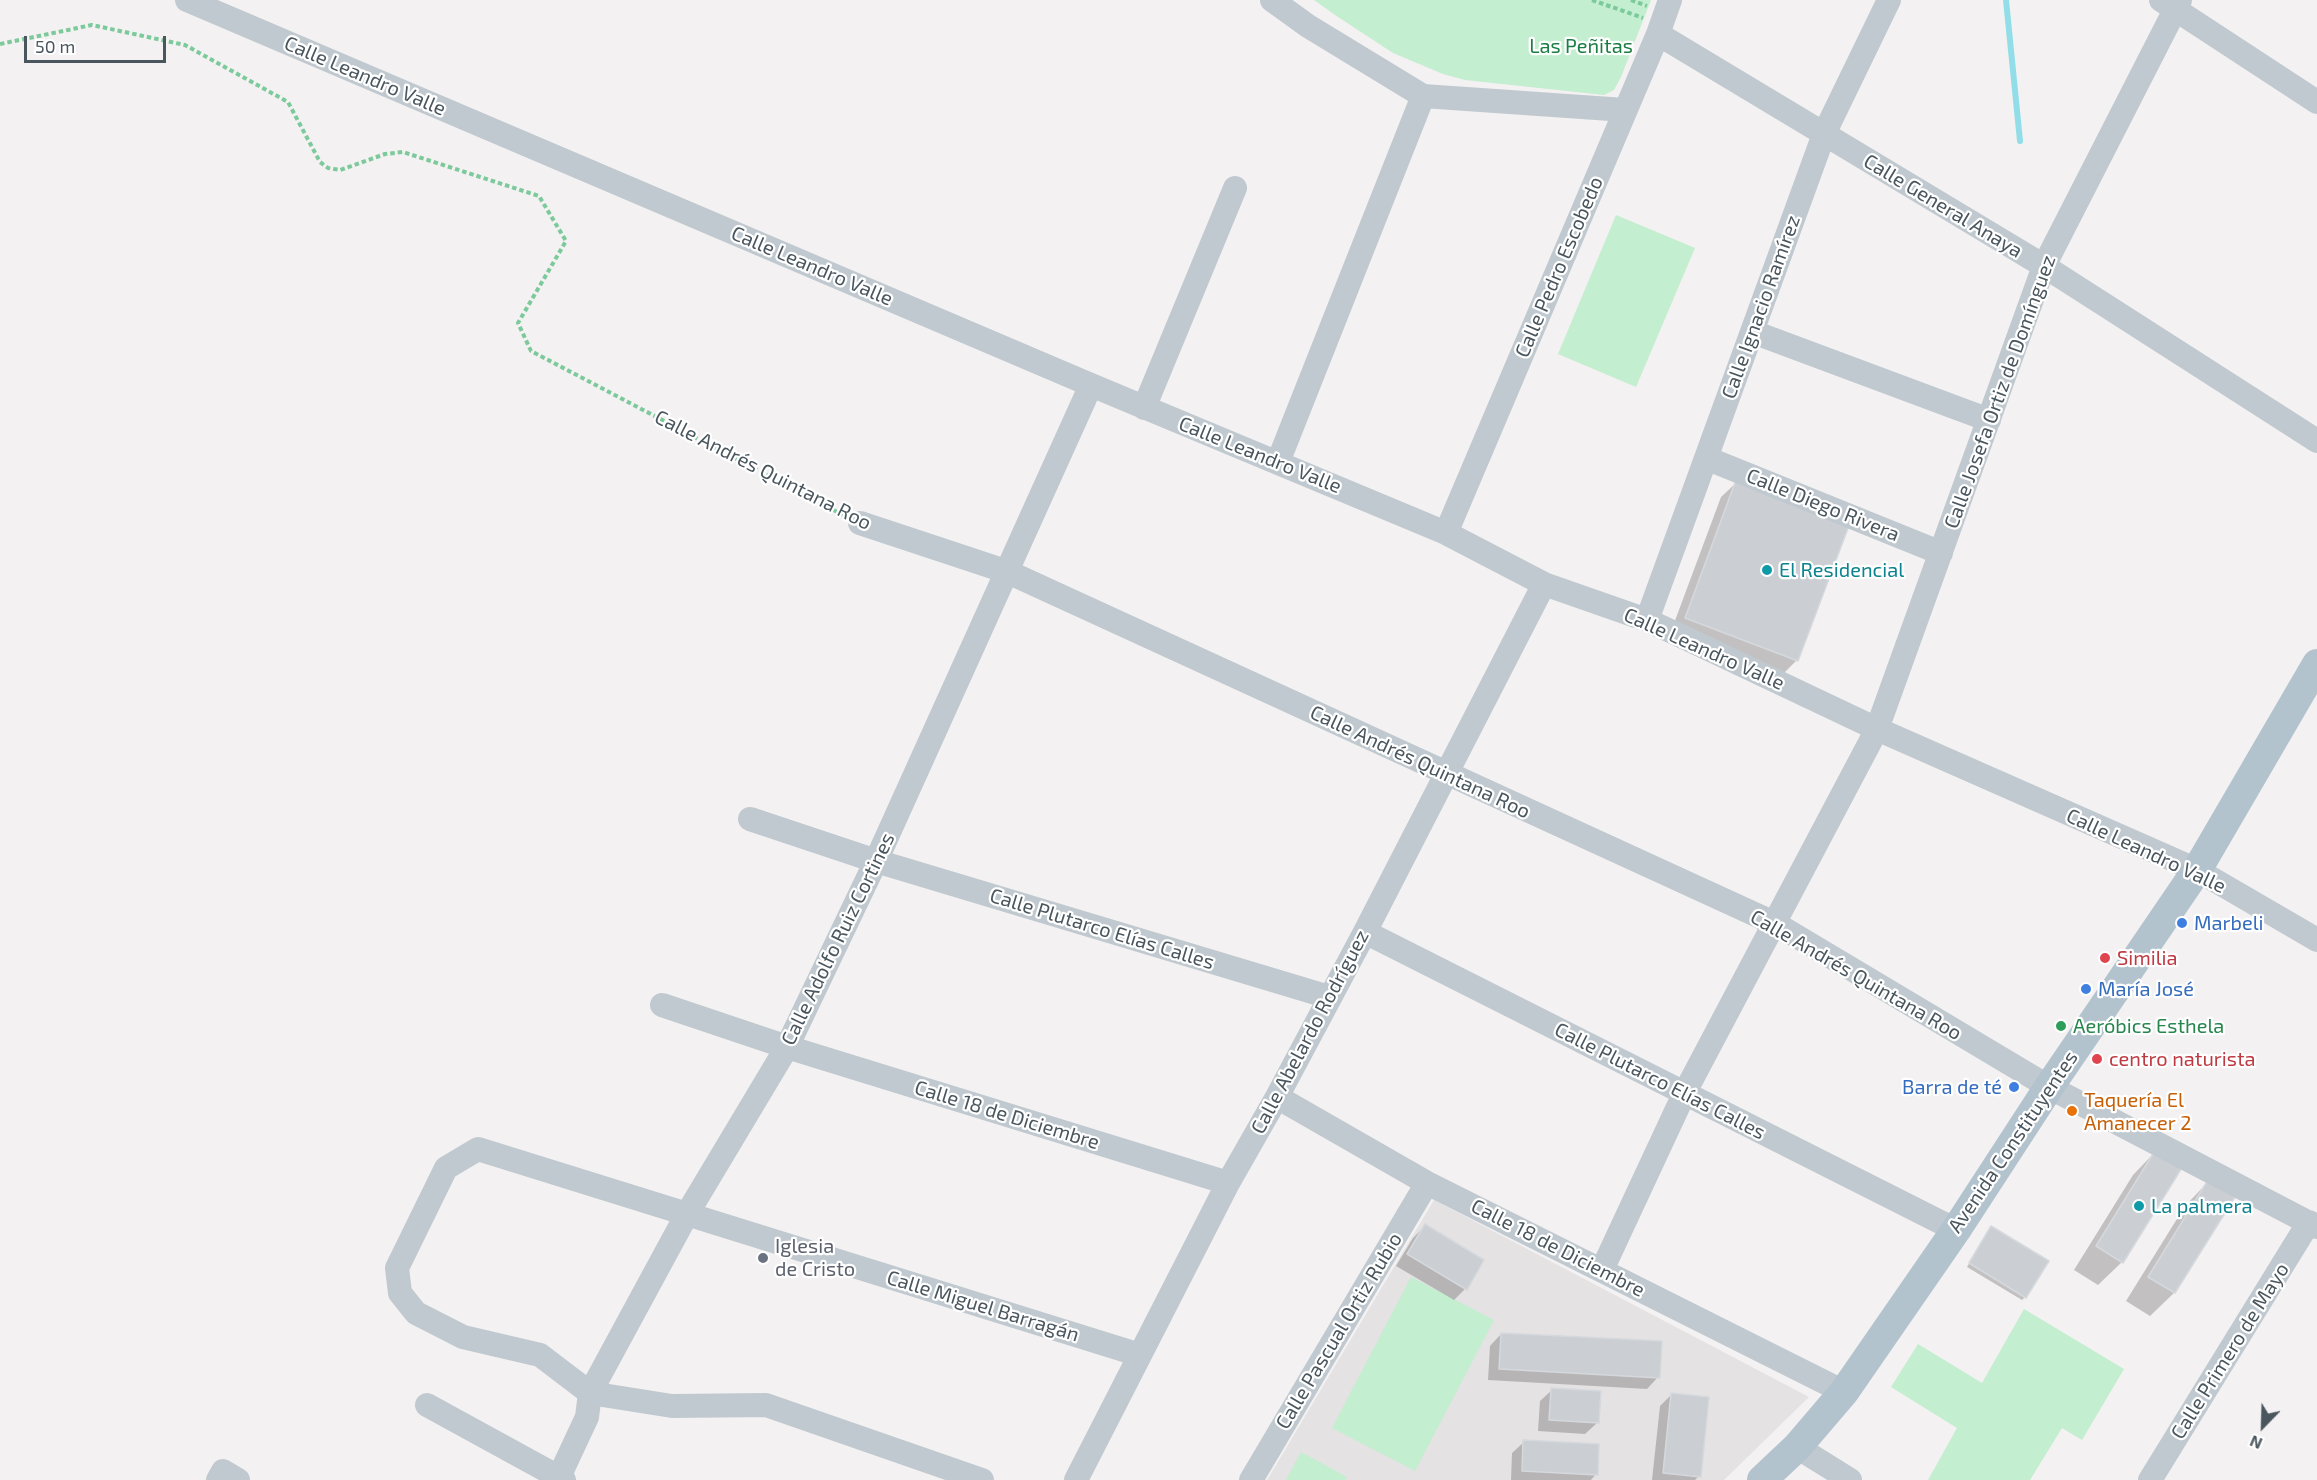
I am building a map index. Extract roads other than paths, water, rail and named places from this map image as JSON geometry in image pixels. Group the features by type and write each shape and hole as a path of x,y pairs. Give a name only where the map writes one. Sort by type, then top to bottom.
{"main road":[{"name":"Avenida Constituyentes","path":"1762,1480 1797,1448 1844,1392 1956,1230 2049,1087 2197,870 2317,664"}],"street":[{"name":"Calle Leandro Valle","path":"187,0 1091,386 1446,533 1544,584 1647,620 1877,729 2197,870 2317,940"},
{"path":"1272,0 1308,26 1423,96 1626,110"},
{"name":"Calle Ignacio Ramírez","path":"1647,620 1824,134 1889,0"},
{"name":"Calle Pedro Escobedo","path":"1446,533 1626,110 1660,3"},
{"path":"2172,3 2317,102"},
{"name":"Calle Josefa Ortiz de Domínguez","path":"1602,1270 1684,1094 1776,924 1877,729 2044,266 2172,3"},
{"name":"Calle General Anaya","path":"1652,27 1824,134 2044,266 2317,441"},
{"path":"1278,462 1423,96"},
{"path":"1144,408 1235,188"},
{"path":"1753,332 1989,420"},
{"name":"Calle Adolfo Ruiz Cortines","path":"561,1479 587,1416 590,1393 687,1214 787,1047 876,861 1091,386"},
{"name":"Calle Diego Rivera","path":"1706,458 1941,553"},
{"name":"Calle Andrés Quintana Roo","path":"860,523 1008,572 1776,924 2049,1087 2313,1224"},
{"name":"Calle Abelardo Rodríguez","path":"1076,1480 1228,1183 1277,1097 1365,932 1544,584"},
{"name":"Calle Plutarco Elías Calles","path":"750,819 876,861 1329,997"},
{"name":"Calle Plutarco Elías Calles","path":"1365,932 1956,1230"},
{"name":"Calle 18 de Diciembre","path":"662,1005 787,1047 1228,1183"},
{"name":"Calle 18 de Diciembre","path":"1277,1097 1426,1183 1844,1392"},
{"name":"Calle Miguel Barragán","path":"590,1393 540,1355 463,1338 416,1313 400,1293 397,1268 446,1168 478,1149 1140,1355"},
{"name":"Calle Pascual Ortiz Rubio","path":"1251,1480 1426,1183"},
{"name":"Calle Primero de Mayo","path":"2150,1480 2313,1224"},
{"path":"590,1393 672,1406 766,1405 982,1480"},
{"path":"427,1405 524,1471 561,1479"},
{"path":"1797,1448 1850,1480"}],"waterway":[{"path":"2006,0 2020,141"}],"place":[{"name":"El Residencial","path":"1767,570"},
{"name":"Marbeli","path":"2182,923"},
{"name":"Similia","path":"2105,958"},
{"name":"María José","path":"2086,989"},
{"name":"Aeróbics Esthela","path":"2061,1026"},
{"name":"centro naturista","path":"2097,1059"},
{"name":"Barra de té","path":"2014,1087"},
{"name":"Taquería El Amanecer 2","path":"2072,1111"},
{"name":"La palmera","path":"2139,1206"},
{"name":"Iglesia de Cristo","path":"763,1258"}],"park label":[{"name":"Las Peñitas","path":"1581,46"}]}
